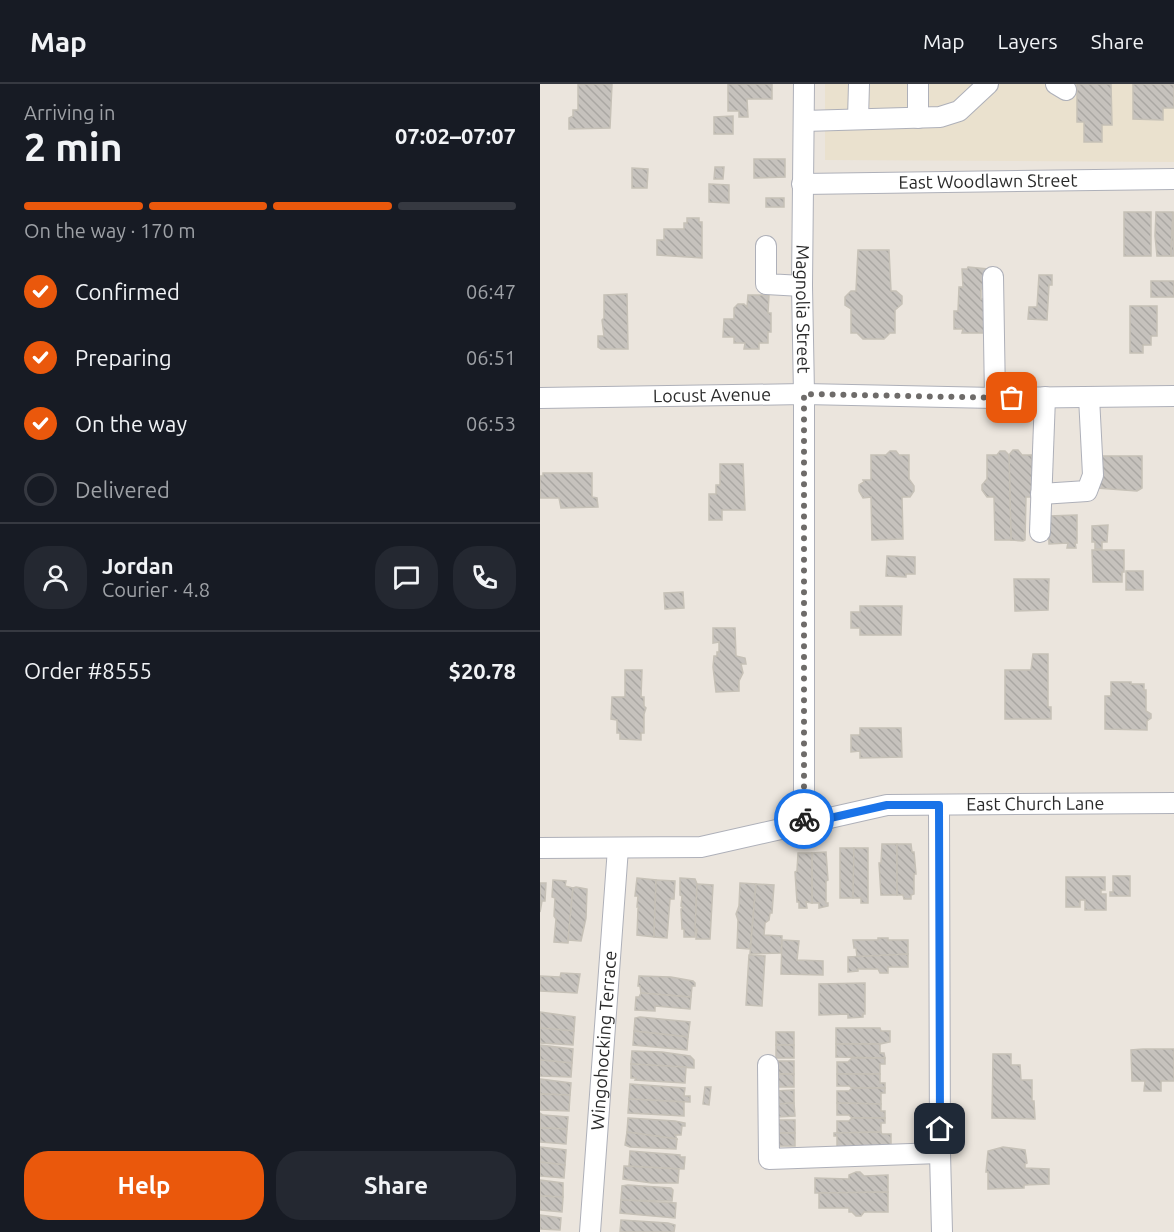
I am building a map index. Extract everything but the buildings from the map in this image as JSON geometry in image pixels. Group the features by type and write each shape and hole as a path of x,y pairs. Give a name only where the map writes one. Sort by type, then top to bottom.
{"street":[{"name":"Magnolia Street","path":"804,84 802,184 804,824"},
{"path":"858,119 859,84"},
{"path":"918,84 918,118"},
{"path":"804,121 940,117 959,111 988,84"},
{"name":"East Woodlawn Street","path":"802,184 1174,179"},
{"path":"766,246 766,284 802,286"},
{"path":"993,277 995,398"},
{"name":"Locust Avenue","path":"540,399 804,394 995,398 1174,396"},
{"path":"1040,532 1045,397"},
{"path":"1041,494 1087,491 1093,475 1089,397"},
{"name":"East Church Lane","path":"540,848 701,847 887,805 1174,802"},
{"path":"939,805 942,1232"},
{"name":"Wingohocking Terrace","path":"590,1232 618,848"},
{"path":"768,1065 769,1159 940,1153"}],"shaded area":[{"path":"825,84 1174,84 1174,162 825,160"}],"way so far":[{"path":"804,819 804,394 1012,398"}],"route":[{"path":"804,819 804,824 887,805 939,805 940,1129"}]}
